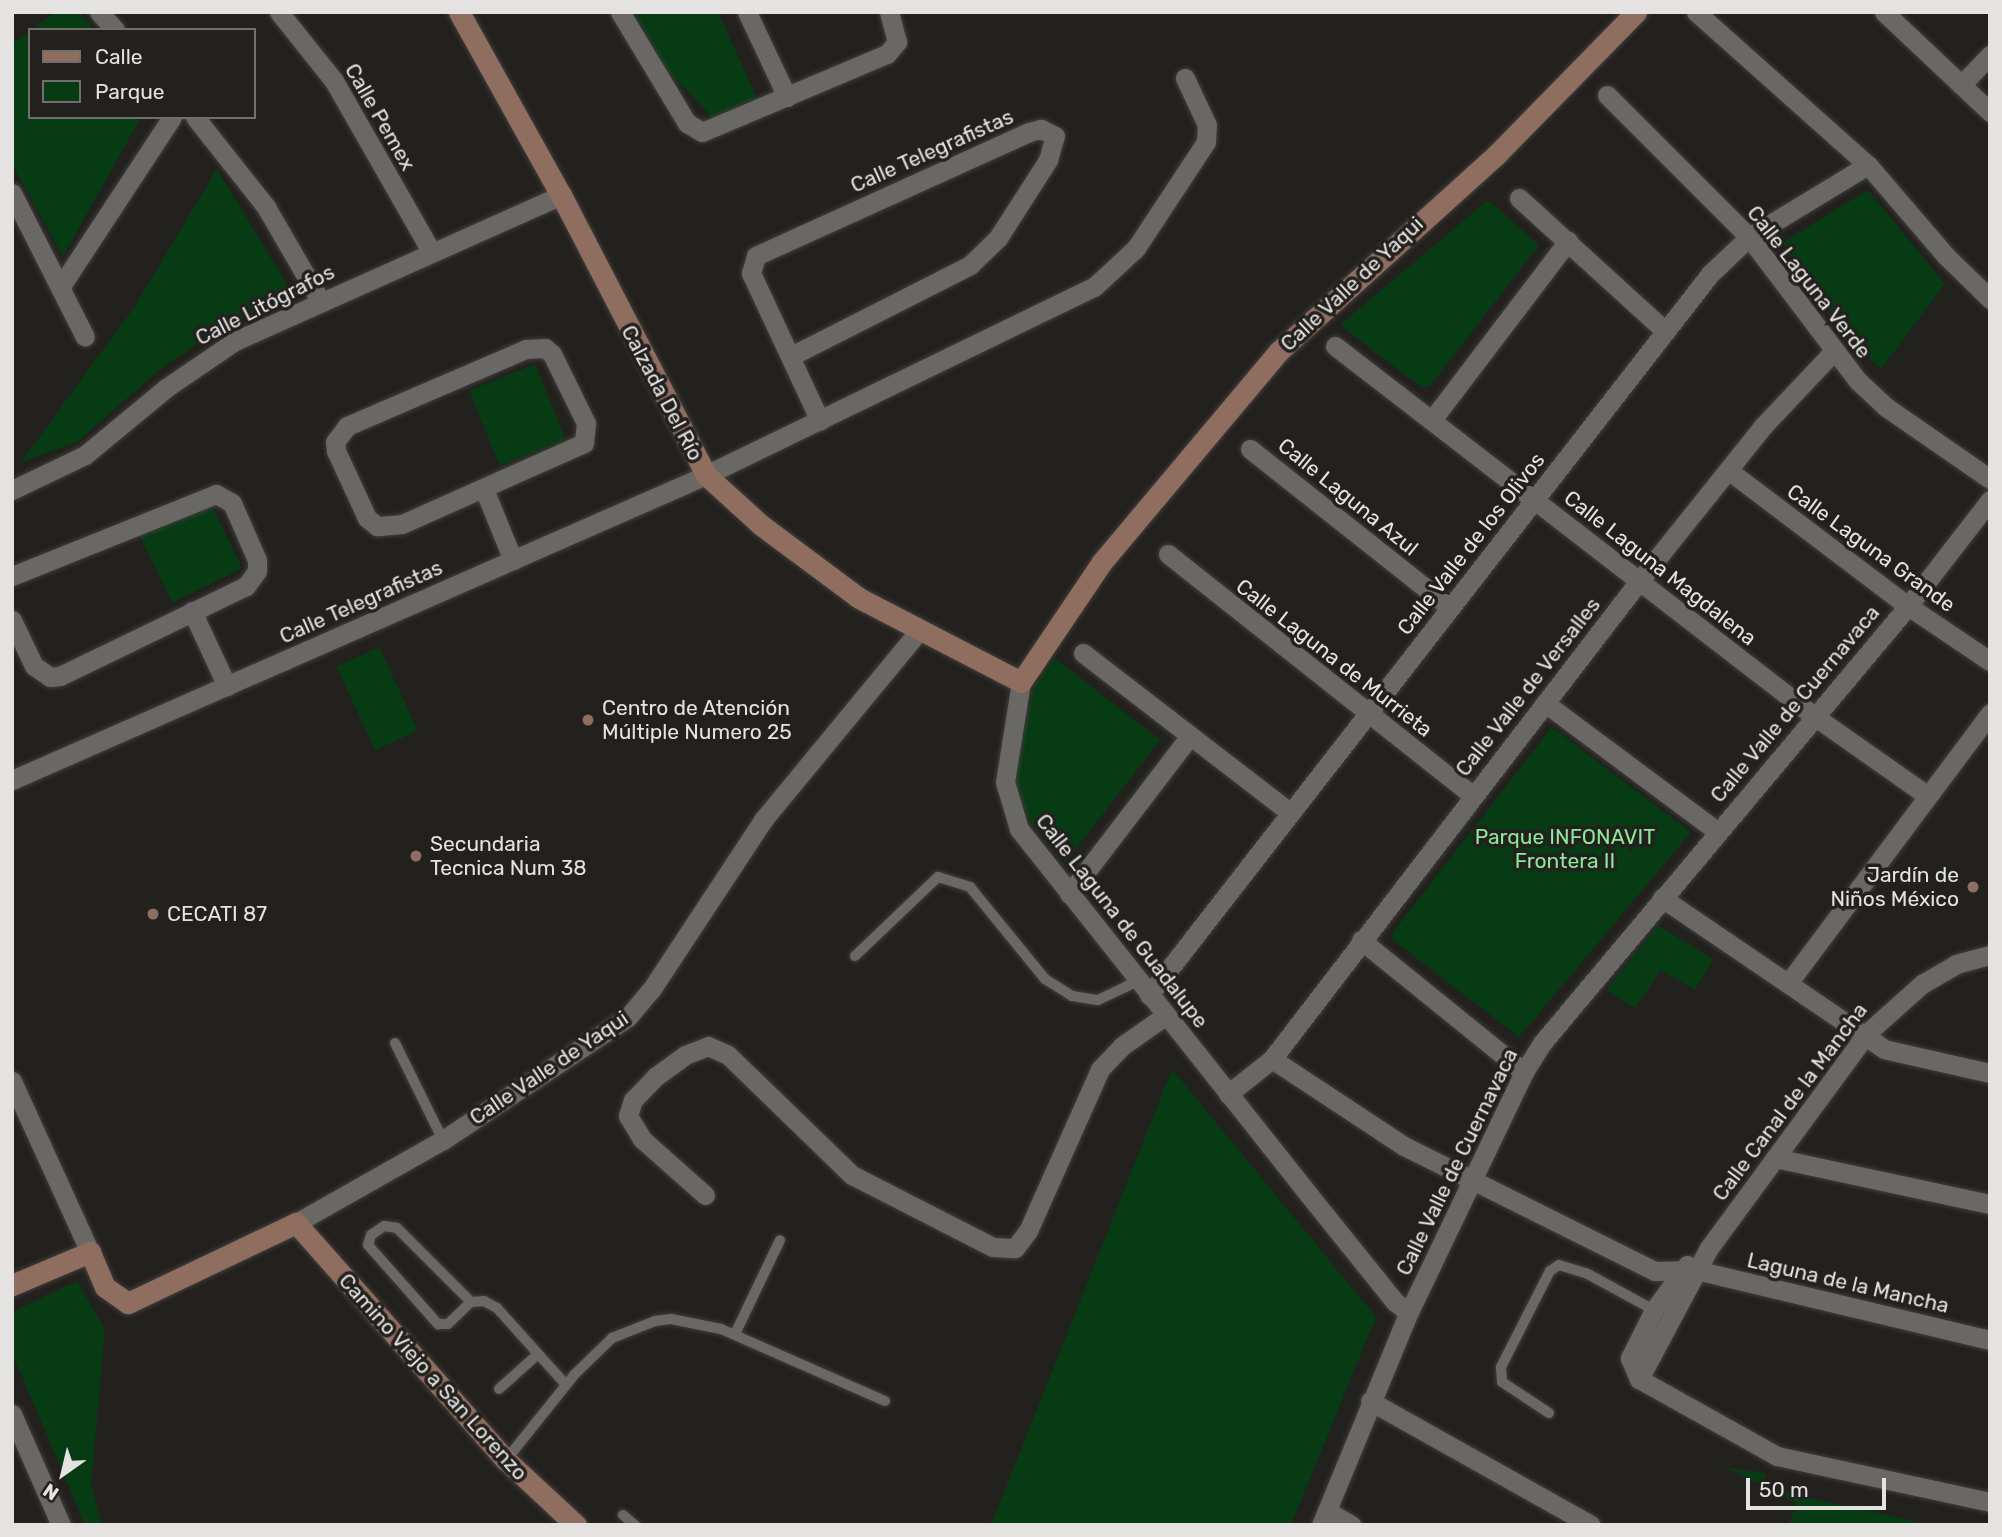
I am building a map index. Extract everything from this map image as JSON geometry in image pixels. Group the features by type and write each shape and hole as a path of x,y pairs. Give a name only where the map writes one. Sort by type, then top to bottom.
{"street":[{"path":"99,12 113,28"},
{"name":"Calle Pemex","path":"279,12 334,81 431,251"},
{"name":"Calzada Del Río","path":"458,12 561,195 706,475 807,561 918,632 1021,682"},
{"path":"620,12 687,123 695,130 712,131 880,58 897,42 889,12"},
{"path":"747,12 786,97"},
{"name":"Calle Valle de Yaqui","path":"1021,682 1102,562 1278,352 1497,154 1636,12"},
{"path":"1696,12 1868,165 1946,256 1990,299"},
{"path":"1884,12 1990,112"},
{"path":"1961,85 1990,55"},
{"name":"Calle Telegrafistas","path":"12,780 706,475 1110,276 1136,248 1206,142 1207,125 1185,78"},
{"name":"Calle Laguna Verde","path":"1607,95 1749,237 1832,352 1886,407 1990,479"},
{"path":"61,286 171,119"},
{"path":"197,119 266,206 320,300"},
{"name":"Calle Telegrafistas","path":"791,356 978,259 998,237 1048,160 1055,136 1041,129 1029,132 756,256 751,274 820,421"},
{"name":"Calle Valle de los Olivos","path":"1143,988 1291,813 1710,274 1749,237 1868,165"},
{"path":"12,193 85,337"},
{"name":"Calle Litógrafos","path":"12,490 85,455 166,388 235,341 320,300 561,195"},
{"path":"1519,198 1665,331"},
{"path":"1432,420 1568,241"},
{"name":"Calle Laguna Magdalena","path":"1335,346 1814,716 1928,796"},
{"path":"545,348 552,354 586,423 584,443 484,489 402,524 377,526 367,518 335,442 347,426 526,349 545,348"},
{"name":"Calle Valle de Versalles","path":"1272,1059 1639,581 1794,390 1832,352"},
{"name":"Calle Laguna Azul","path":"1251,449 1449,607"},
{"name":"Calle Laguna Grande","path":"1728,470 1908,606 1990,661"},
{"path":"484,489 513,560"},
{"path":"12,576 208,494 224,496 245,530 257,571 246,586 50,677 34,666 12,620"},
{"name":"Calle Valle de Cuernavaca","path":"1324,1518 1370,1401 1409,1312 1524,1072 1562,1017 1908,606 1990,500"},
{"name":"Calle Laguna de Murrieta","path":"1168,554 1473,796"},
{"path":"192,611 227,686"},
{"name":"Calle Valle de Yaqui","path":"90,1252 104,1287 120,1302 140,1300 296,1223 443,1140 628,1017 651,990 724,874 771,810 918,632"},
{"path":"1083,653 1291,813"},
{"name":"Calle Laguna de Guadalupe","path":"1021,682 1005,757 1009,802 1036,854 1395,1302 1409,1312"},
{"path":"1545,703 1717,831"},
{"path":"1789,982 1990,713"},
{"path":"1069,894 1190,736"},
{"path":"1661,898 1866,1034 1884,1049 1990,1073"},
{"path":"1361,940 1524,1072"},
{"name":"Calle Canal de la Mancha","path":"1990,956 1956,964 1922,984 1866,1034 1709,1248 1688,1271 1630,1359 1639,1379 1777,1456 1990,1502"},
{"path":"705,1195 633,1128 628,1108 656,1077 685,1055 708,1046 728,1055 852,1175 993,1247 1015,1248 1028,1231 1100,1069 1122,1046 1166,1015"},
{"path":"1228,1094 1272,1059 1362,1122 1656,1271 1688,1271"},
{"path":"12,1081 90,1252 12,1285"},
{"path":"1775,1158 1990,1203"},
{"name":"Camino Viejo a San Lorenzo","path":"296,1223 506,1460 576,1525"},
{"name":"Laguna de la Mancha","path":"1688,1271 1990,1340"},
{"path":"1370,1401 1591,1525"},
{"path":"12,1414 61,1525"},
{"path":"1324,1518 1351,1525"}],"lane":[{"path":"855,956 939,877 970,887 1045,979 1072,996 1098,1000 1143,988"},
{"path":"395,1043 443,1140"},
{"path":"471,1302 448,1324 438,1324 368,1245 371,1235 384,1226 397,1228 471,1302 497,1308 566,1385"},
{"path":"735,1334 780,1240"},
{"path":"1549,1413 1502,1382 1501,1367 1550,1271 1559,1265 1587,1273 1654,1319"},
{"path":"506,1460 566,1385 612,1338 634,1326 671,1320 735,1334 885,1401"},
{"path":"499,1389 538,1353"},
{"path":"623,1515 635,1525"}],"green space":[{"path":"56,12 80,12 93,28 34,28"},
{"path":"634,12 718,12 757,98 712,117 668,71"},
{"path":"28,32 28,119 140,119 63,257 12,164 12,44"},
{"path":"217,169 294,296 213,332 162,368 77,442 21,462 135,306"},
{"path":"1868,190 1945,284 1881,369 1851,341 1782,243"},
{"path":"1488,200 1539,245 1430,386 1422,388 1340,325"},
{"path":"535,364 565,439 500,466 469,391"},
{"path":"209,500 242,568 172,603 139,534"},
{"path":"379,647 418,730 375,750 336,667"},
{"path":"1055,658 1160,740 1065,863 1032,824 1015,788 1018,752 1036,682"},
{"name":"Parque INFONAVIT Frontera II","path":"1552,727 1691,832 1519,1037 1393,940 1393,932"},
{"path":"1658,925 1713,959 1695,990 1661,970 1635,1008 1606,990"},
{"path":"1172,1069 1376,1317 1291,1525 991,1525"},
{"path":"77,1281 105,1330 91,1485 102,1525 85,1525 12,1353 12,1312"},
{"path":"1725,1467 1766,1474 1764,1483 1778,1491 1931,1525 1789,1525 1796,1503"}],"place":[{"name":"Centro de Atención Múltiple Numero 25","path":"588,720"},
{"name":"Secundaria Tecnica Num 38","path":"416,856"},
{"name":"Jardín de Niños México","path":"1973,887"},
{"name":"CECATI 87","path":"153,914"}]}
